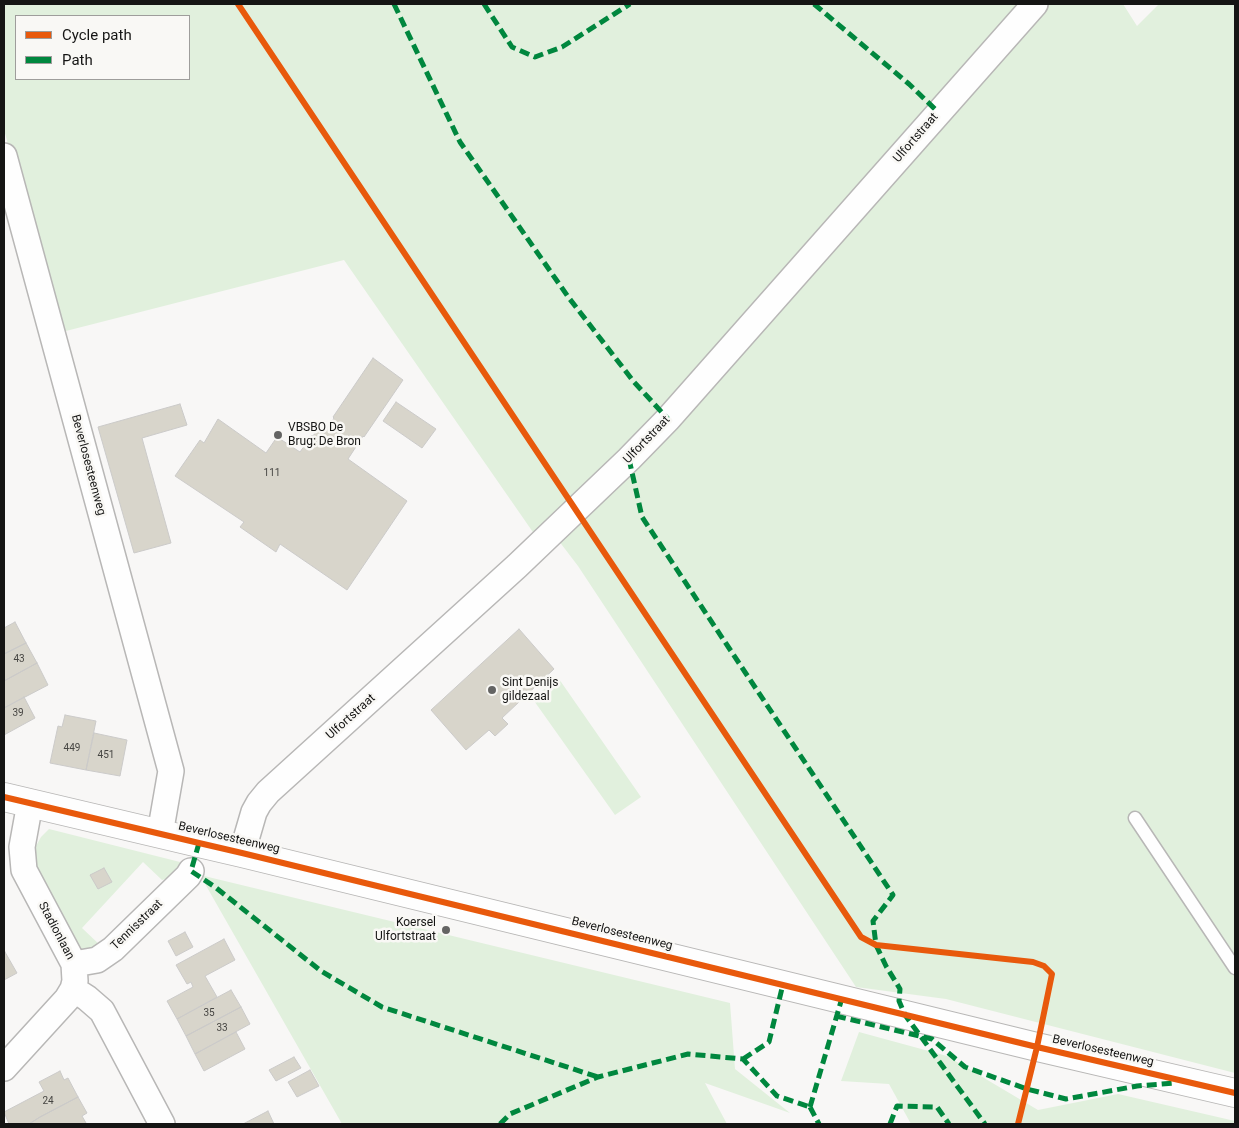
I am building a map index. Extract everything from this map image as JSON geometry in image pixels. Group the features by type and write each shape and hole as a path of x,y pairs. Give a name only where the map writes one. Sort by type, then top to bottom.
{"street":[{"name":"Ulfortstraat","path":"242,853 254,812 268,792 517,566 629,460 668,419 1036,4"},
{"name":"Beverlosesteenweg","path":"4,156 171,771 160,834"},
{"name":"Beverlosesteenweg","path":"4,797 1235,1093"},
{"name":"Stadionlaan","path":"30,803 22,847 24,870 74,964 75,981 73,989"},
{"name":"Tennisstraat","path":"74,964 97,960 113,949 191,871"},
{"path":"4,1068 68,999 73,989 102,1011 162,1124"}],"lane":[{"path":"1135,818 1235,968"}],"green space":[{"path":"4,4 1123,4 1137,26 1159,4 1235,4 1235,1073 946,999 856,987 578,566 549,528 537,538 344,260 62,332 4,130"},
{"path":"559,679 641,797 615,815 532,698"},
{"path":"49,829 180,862 185,867 182,874 162,880 143,862 82,928 101,946 87,952 79,946 36,868 36,846"},
{"path":"200,875 730,1003 735,1069 790,1113 705,1083 727,1124 342,1124"},
{"path":"859,1032 947,1056 1038,1110 1118,1094 1235,1121 1235,1124 911,1124 889,1084 841,1081"}],"building":[{"path":"373,358 403,380 348,459 407,501 347,590 280,544 276,552 240,527 244,522 175,476 200,440 204,443 218,419 266,453 277,437 300,452 322,423 328,427"},
{"path":"396,402 436,429 422,448 383,421"},
{"path":"180,404 187,425 142,438 171,543 134,553 98,427"},
{"path":"15,622 26,643 4,654 4,628"},
{"name":"Sint Denijs gildezaal","path":"519,629 554,669 502,718 508,724 495,736 489,730 466,750 431,710"},
{"path":"26,643 37,663 4,681 4,654"},
{"path":"37,663 48,685 4,708 4,681"},
{"path":"24,697 35,718 4,735 4,708"},
{"path":"65,715 96,721 86,770 50,763 58,726 62,727"},
{"path":"94,733 127,740 120,776 86,770"},
{"path":"104,868 112,882 98,889 90,875"},
{"path":"185,932 193,947 176,956 168,941"},
{"path":"224,939 235,960 205,976 217,997 177,1019 167,1001 193,987 191,982 187,984 176,965"},
{"path":"4,953 17,973 4,980"},
{"path":"231,990 241,1007 186,1036 177,1019"},
{"path":"241,1007 250,1024 195,1054 186,1036"},
{"path":"236,1032 245,1049 204,1071 195,1054"},
{"path":"294,1057 301,1068 276,1081 269,1070"},
{"path":"310,1070 319,1086 297,1097 288,1082"},
{"path":"60,1071 64,1080 68,1078 78,1097 29,1124 9,1124 4,1112 44,1091 39,1082"},
{"path":"78,1097 87,1113 82,1116 86,1123 29,1124 40,1117"},
{"path":"268,1111 274,1124 243,1124"}],"marked path":[{"path":"394,4 460,142 569,298 634,382 668,419"},
{"path":"484,4 512,47 535,57 562,47 630,4"},
{"path":"814,4 909,84 938,112"},
{"path":"629,459 642,517 893,895 873,921 876,945 900,989 899,1001 905,1015 985,1124"},
{"path":"199,843 191,871 215,887 321,971 382,1007 598,1077"},
{"path":"743,1059 769,1042 783,984"},
{"path":"810,1107 842,998"},
{"path":"836,1016 932,1039 965,1067 1027,1089 1066,1099 1137,1086 1174,1083"},
{"path":"500,1124 510,1114 598,1077 688,1054 743,1059 777,1096 810,1107"},
{"path":"890,1124 897,1106 937,1107 949,1124"},
{"path":"810,1107 819,1124"}],"cycle path":[{"path":"238,4 861,937 876,945 1033,962 1044,966 1052,974 1037,1047 1018,1124"},
{"path":"4,797 242,853 1037,1047 1235,1093"}],"place":[{"name":"VBSBO De Brug: De Bron","path":"278,435"},
{"name":"Sint Denijs gildezaal","path":"492,690"},
{"name":"Koersel Ulfortstraat","path":"446,930"}]}
